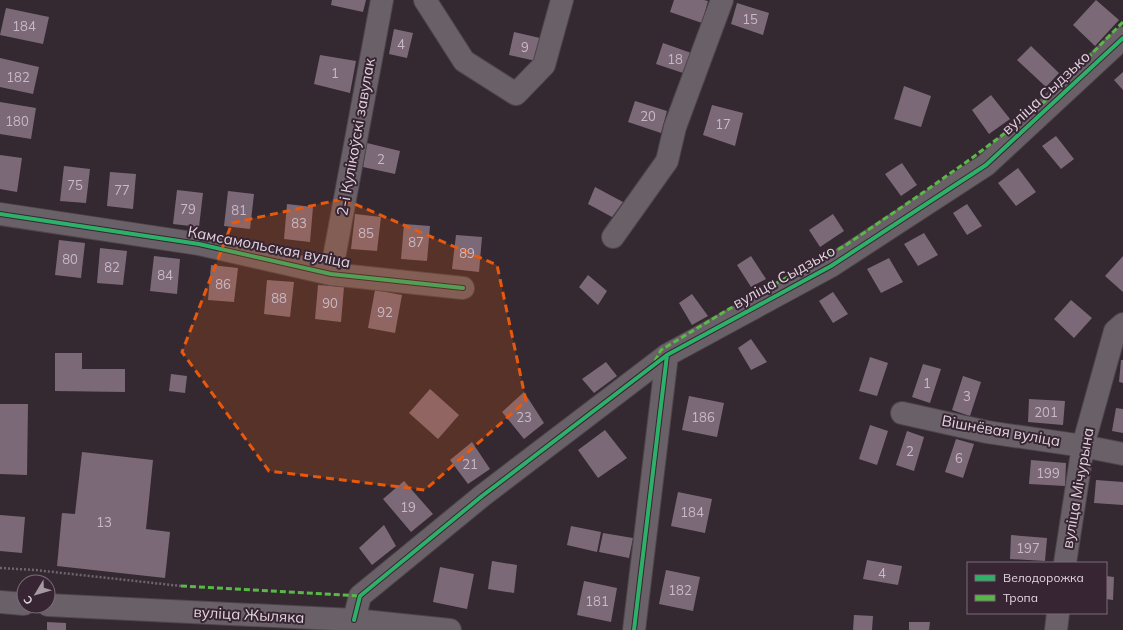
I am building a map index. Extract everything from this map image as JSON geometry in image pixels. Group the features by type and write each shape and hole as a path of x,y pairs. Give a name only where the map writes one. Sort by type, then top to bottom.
{"street":[{"name":"2-і Кулікоўскі завулак","path":"331,274 382,0"},
{"path":"425,0 464,61 516,94 544,65 562,0"},
{"path":"613,237 667,161 675,127 722,0"},
{"name":"вуліца Сыдзько","path":"354,620 360,596 482,496 667,355 831,266 986,165 1123,38"},
{"name":"Камсамольская вуліца","path":"0,214 200,244 331,274 462,288"},
{"name":"вуліца Мічурына","path":"1065,562 1083,446 1115,331 1123,324"},
{"path":"634,630 667,355"},
{"name":"Вішнёвая вуліца","path":"902,413 987,432 1083,446 1123,454"},
{"path":"0,602 16,603"},
{"name":"вуліца Жыляка","path":"56,605 354,620 450,630"},
{"path":"1056,630 1058,614"}],"path":[{"path":"0,568 35,570 181,586"}],"highlighted area":[{"path":"343,199 497,265 526,401 425,490 269,471 182,352 232,223"}],"building":[{"path":"332,0 366,0 363,12 331,5"},
{"path":"674,0 708,1 702,23 670,12"},
{"path":"1096,0 1119,20 1095,46 1073,25"},
{"path":"737,3 769,13 763,35 731,24"},
{"path":"6,8 49,17 43,44 0,35"},
{"path":"394,29 413,33 407,58 389,54"},
{"path":"514,32 540,38 536,61 509,55"},
{"path":"663,43 694,54 689,75 656,64"},
{"path":"1031,46 1059,73 1046,87 1017,60"},
{"path":"320,55 356,61 350,93 314,84"},
{"path":"0,58 39,67 33,94 0,87"},
{"path":"1123,72 1123,90 1114,80"},
{"path":"904,86 931,96 921,127 894,119"},
{"path":"991,95 1010,119 989,134 972,110"},
{"path":"635,101 667,111 661,133 628,122"},
{"path":"0,102 36,108 31,139 0,134"},
{"path":"712,105 743,113 735,146 703,135"},
{"path":"1056,136 1074,159 1061,169 1042,146"},
{"path":"367,143 400,151 395,174 363,167"},
{"path":"0,155 22,158 17,192 0,189"},
{"path":"902,163 917,185 901,196 885,174"},
{"path":"64,166 90,169 86,203 60,201"},
{"path":"1018,168 1036,192 1016,206 998,183"},
{"path":"110,172 136,174 133,209 107,206"},
{"path":"595,187 623,202 612,217 588,204"},
{"path":"177,190 203,193 199,227 173,224"},
{"path":"228,191 254,194 250,229 224,226"},
{"path":"287,204 313,207 310,242 284,239"},
{"path":"967,204 982,226 967,235 953,213"},
{"path":"355,214 381,217 377,251 351,249"},
{"path":"833,214 844,231 820,247 809,230"},
{"path":"404,224 430,226 427,261 401,259"},
{"path":"924,233 938,255 918,266 904,244"},
{"path":"456,235 482,237 479,272 452,269"},
{"path":"59,240 85,243 81,278 55,275"},
{"path":"100,248 127,251 123,285 97,283"},
{"path":"154,256 180,259 177,294 150,291"},
{"path":"751,256 766,279 751,287 737,265"},
{"path":"1123,256 1123,292 1105,276"},
{"path":"889,258 903,282 881,293 867,269"},
{"path":"211,265 238,268 234,302 208,300"},
{"path":"588,275 607,291 598,305 579,287"},
{"path":"267,280 294,282 290,317 264,314"},
{"path":"318,285 344,287 341,322 315,319"},
{"path":"375,290 402,295 395,333 368,328"},
{"path":"833,292 848,314 833,323 819,301"},
{"path":"692,294 708,316 692,325 679,303"},
{"path":"1071,300 1092,318 1074,338 1054,319"},
{"path":"751,339 767,362 751,370 738,348"},
{"path":"55,353 82,353 82,369 125,369 125,392 55,391"},
{"path":"870,357 888,363 877,396 859,391"},
{"path":"1121,360 1123,360 1123,383 1119,382"},
{"path":"606,362 617,376 594,393 582,379"},
{"path":"923,364 941,369 930,403 912,397"},
{"path":"171,374 187,376 185,393 169,391"},
{"path":"963,376 981,382 970,416 952,410"},
{"path":"430,389 459,415 438,439 409,413"},
{"path":"524,392 544,423 524,439 502,412"},
{"path":"689,396 724,403 717,437 682,430"},
{"path":"1029,399 1065,401 1063,425 1028,422"},
{"path":"0,404 28,404 27,475 0,474"},
{"path":"1116,408 1123,409 1123,433 1112,431"},
{"path":"870,425 888,431 877,465 859,459"},
{"path":"605,430 627,458 598,478 578,450"},
{"path":"907,431 924,437 914,471 896,465"},
{"path":"956,439 974,444 963,478 945,472"},
{"path":"472,442 490,469 468,484 450,460"},
{"path":"82,452 153,460 146,529 170,532 165,578 57,566 62,513 75,514"},
{"path":"1031,460 1066,463 1065,486 1029,484"},
{"path":"1096,480 1123,482 1123,505 1094,503"},
{"path":"404,481 433,514 411,532 383,499"},
{"path":"678,492 712,499 705,533 671,526"},
{"path":"0,515 25,517 22,553 0,551"},
{"path":"384,525 396,546 372,565 359,548"},
{"path":"571,526 601,532 597,552 567,545"},
{"path":"603,533 633,538 629,558 599,552"},
{"path":"1011,535 1047,538 1045,561 1010,559"},
{"path":"867,560 902,566 898,585 863,579"},
{"path":"492,561 517,565 514,593 488,589"},
{"path":"440,567 474,574 467,609 433,602"},
{"path":"666,570 700,577 693,611 659,604"},
{"path":"1107,576 1114,577 1113,600 1107,599"},
{"path":"584,581 617,588 611,622 577,615"},
{"path":"854,615 873,616 872,630 853,630"},
{"path":"47,622 66,623 66,630 47,630"},
{"path":"909,622 930,622 929,630 909,630"}],"marked path":[{"path":"655,361 661,350 729,309 846,245 972,158 1038,108 1123,22"},
{"path":"181,586 360,596"}],"cycle path":[{"path":"634,630 667,355 831,266 986,165 1123,38"},
{"path":"0,214 199,244 331,274 463,288"},
{"path":"354,620 360,596 482,496 667,355"}]}
